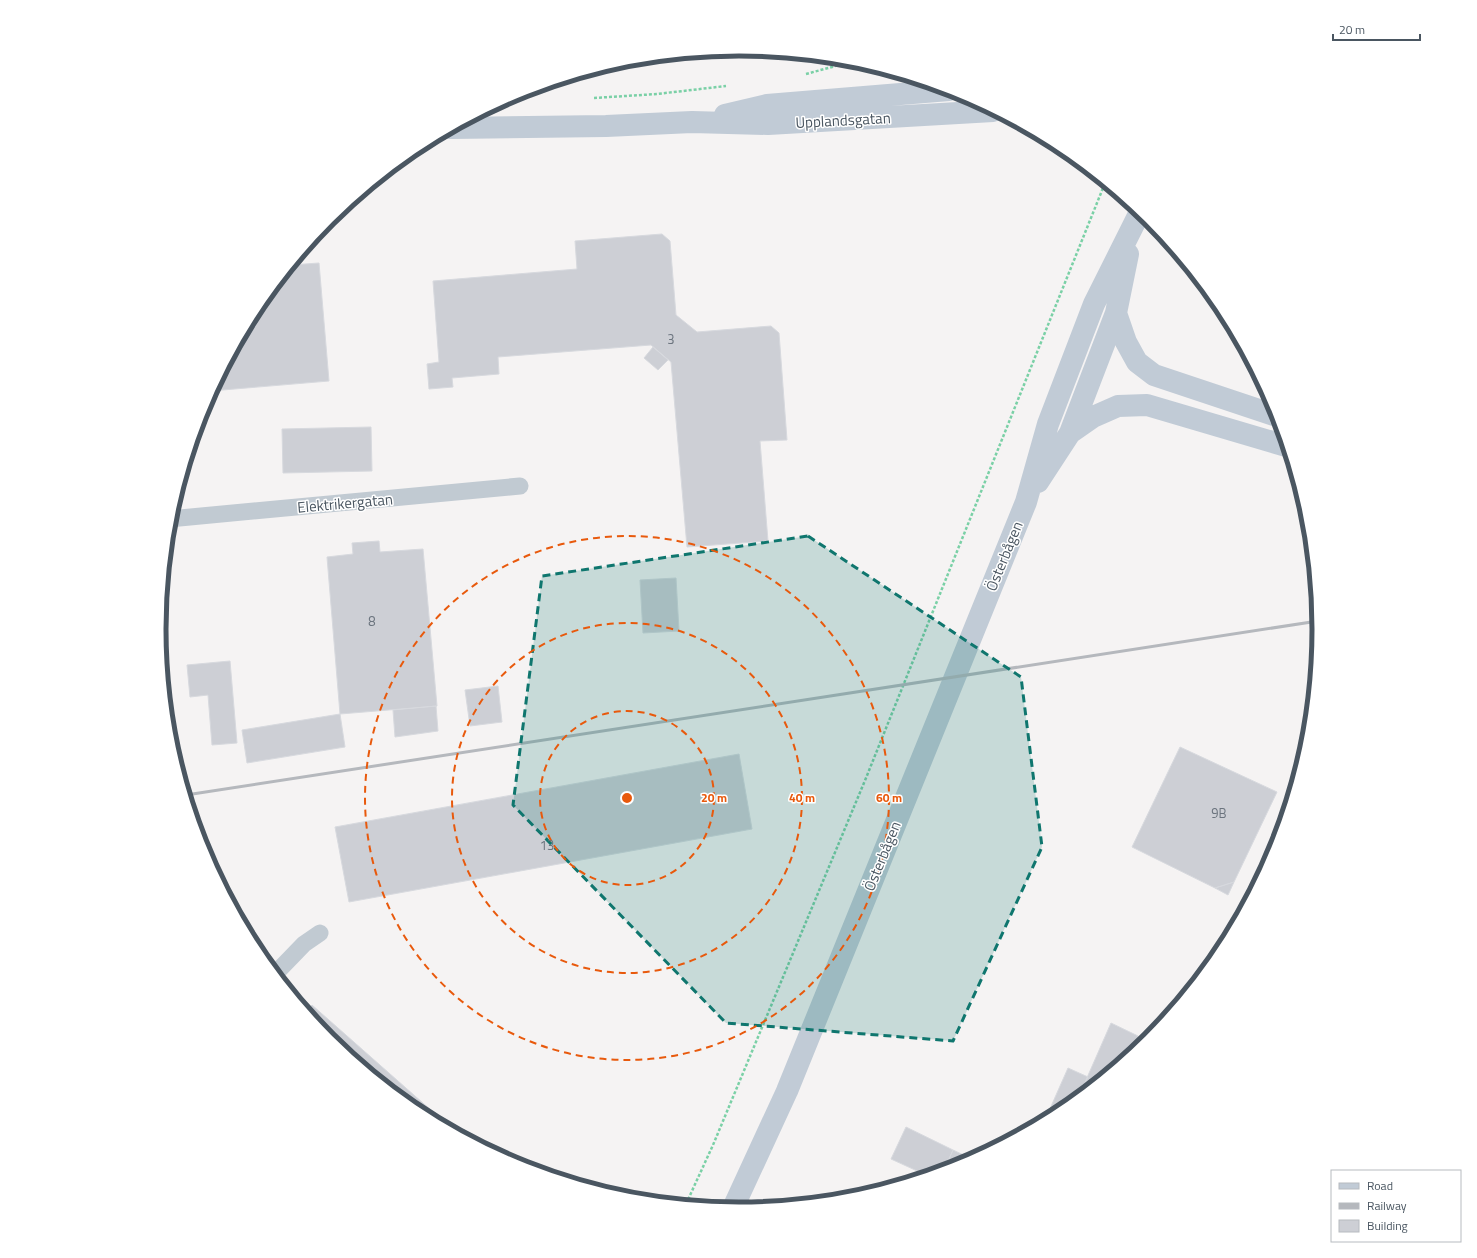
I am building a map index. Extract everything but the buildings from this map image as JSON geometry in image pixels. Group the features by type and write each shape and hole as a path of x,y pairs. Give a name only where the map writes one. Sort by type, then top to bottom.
{"main road":[{"name":"Upplandsgatan","path":"692,122 766,105 930,89"},
{"path":"934,114 939,92"},
{"name":"Upplandsgatan","path":"461,128 606,126 692,122 768,124 982,111"},
{"name":"Österbågen","path":"1026,502 1070,433 1116,313 1137,220"},
{"name":"Österbågen","path":"736,1202 787,1091 1026,502 1048,424 1094,304 1137,220"},
{"path":"1116,313 1126,342 1137,362 1154,375 1269,413"},
{"path":"1070,433 1093,417 1118,406 1147,405 1281,444"}],"lane":[{"name":"Elektrikergatan","path":"177,518 520,486"},
{"path":"279,970 304,944 320,934"}],"path":[{"path":"802,75 839,66"},
{"path":"588,98 657,94 734,85"},
{"path":"688,1200 713,1145 866,778 1103,187"}],"highlighted area":[{"path":"808,536 1021,677 1042,847 953,1041 726,1023 513,805 542,576"}],"railway":[{"path":"190,794 1312,622"}]}
